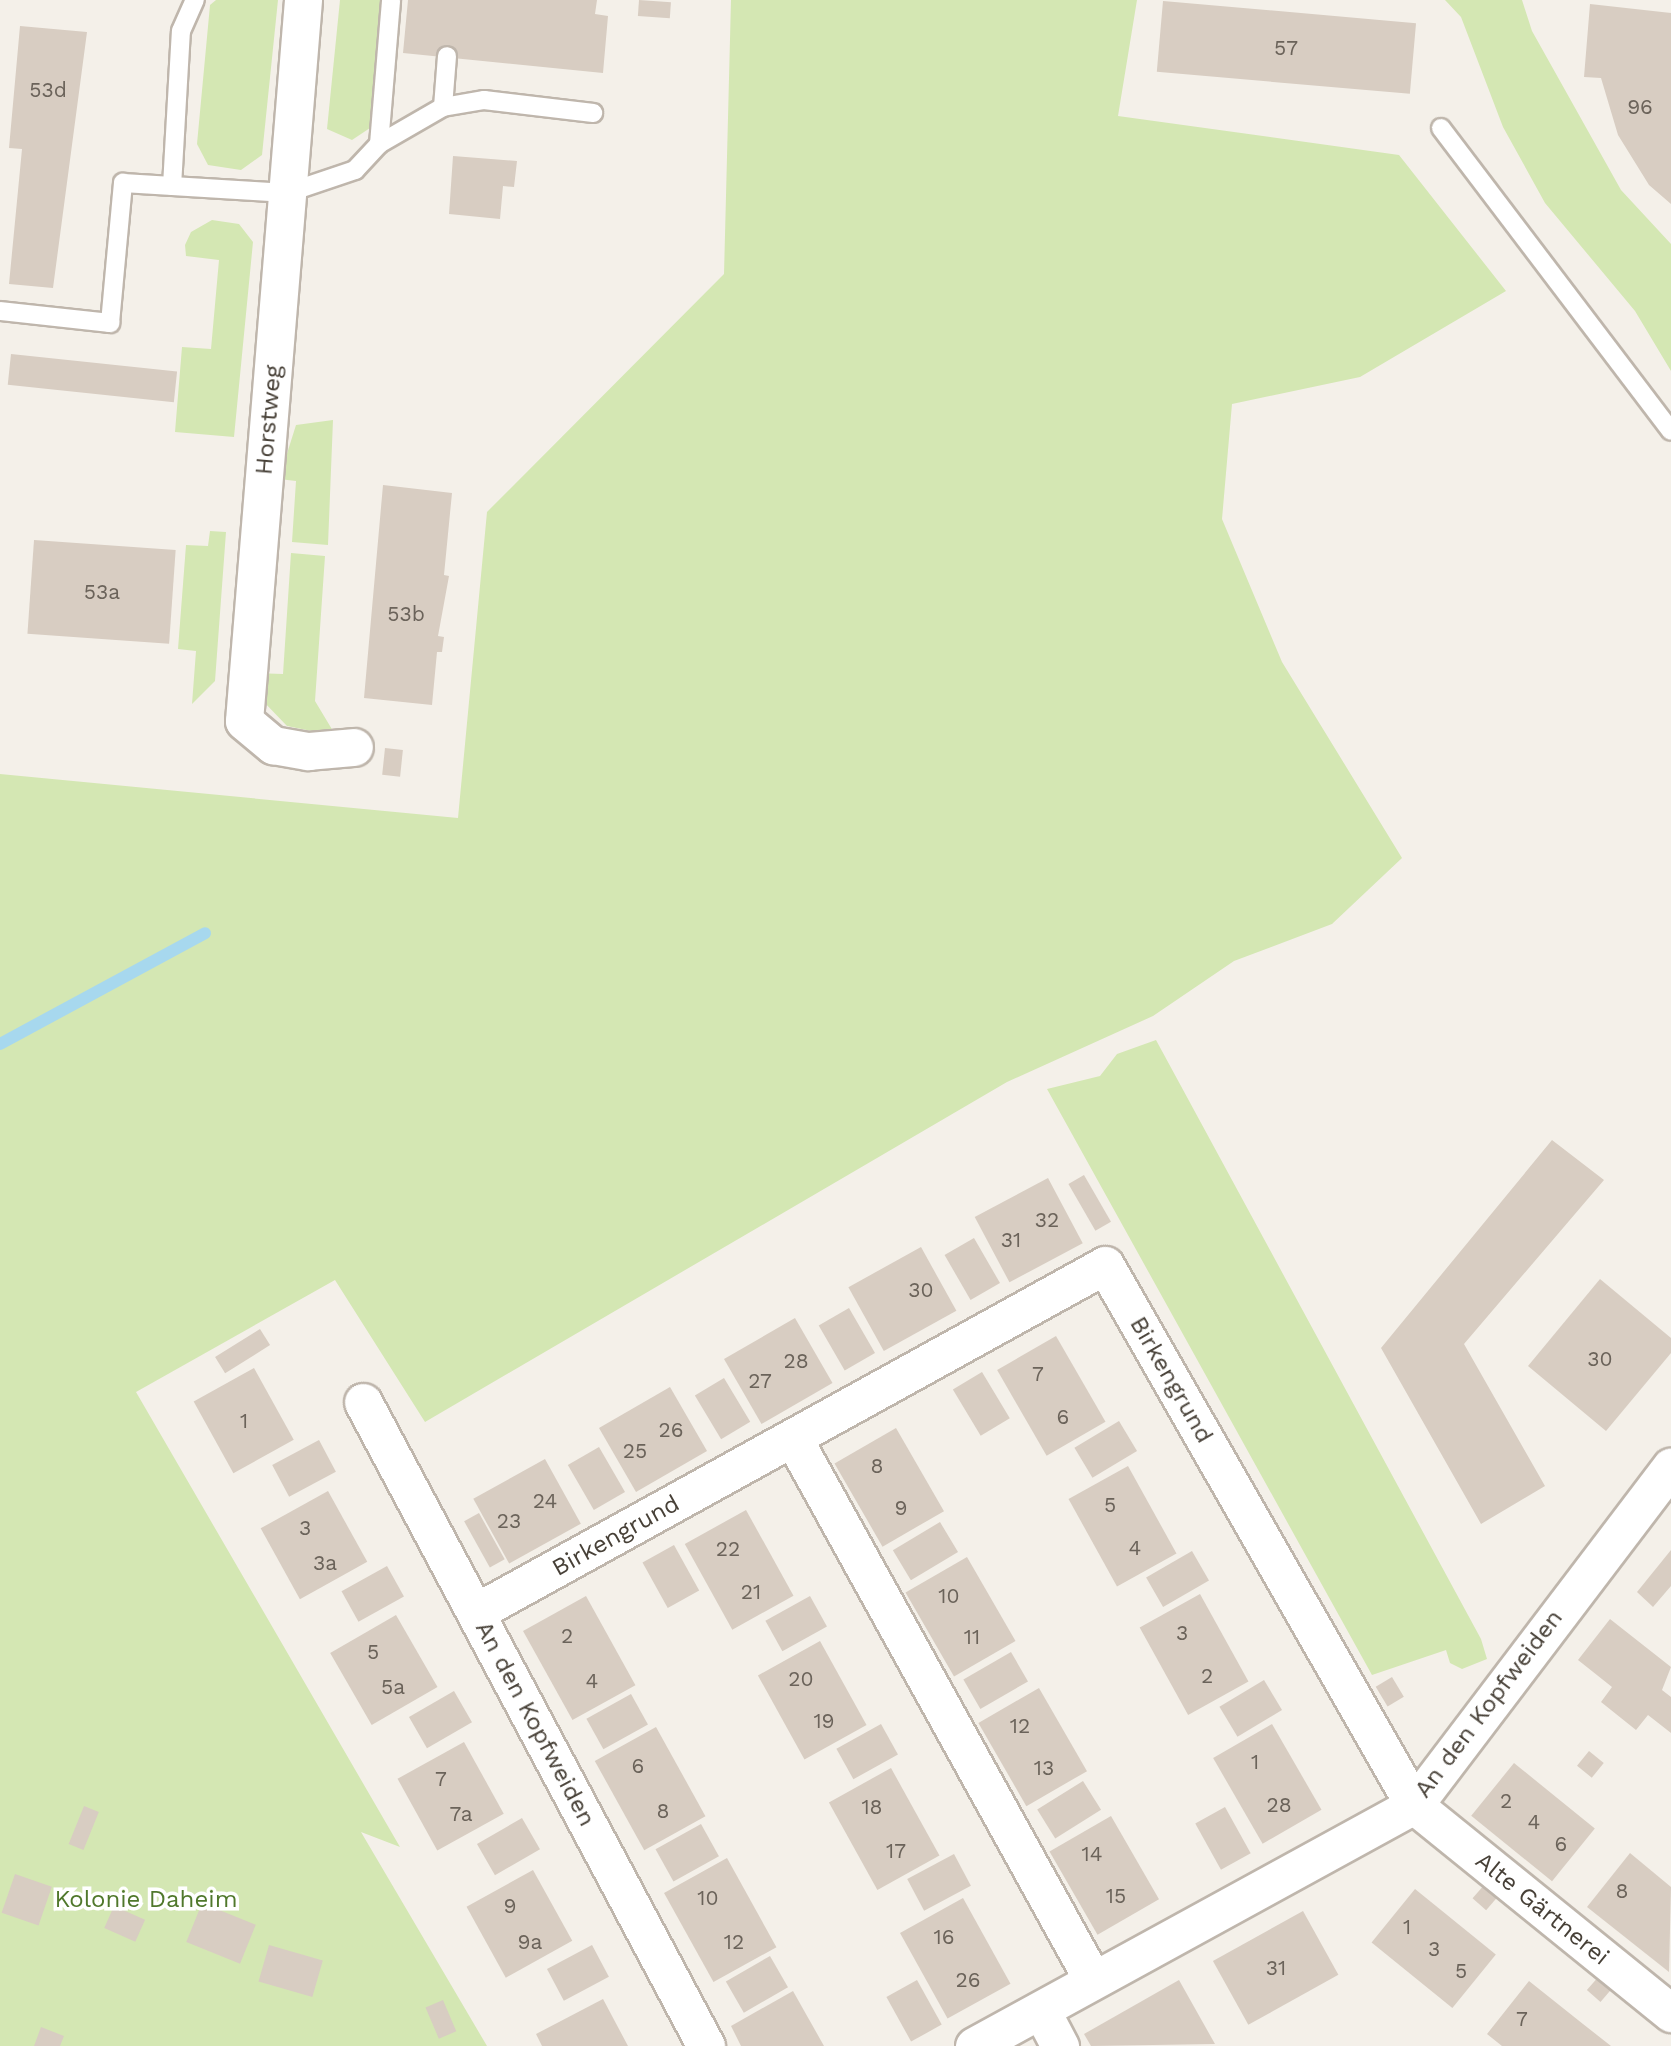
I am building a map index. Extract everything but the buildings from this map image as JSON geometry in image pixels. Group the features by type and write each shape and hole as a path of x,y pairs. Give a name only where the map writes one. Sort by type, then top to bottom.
{"street":[{"name":"Horstweg","path":"303,0 244,721 273,744 308,751 354,747"},
{"name":"Birkengrund","path":"476,1612 1105,1265 1413,1805"},
{"name":"An den Kopfweiden","path":"363,1402 706,2046"},
{"path":"793,1438 1093,1980"},
{"name":"An den Kopfweiden","path":"974,2046 1413,1805 1671,1467"},
{"name":"Alte Gärtnerei","path":"1413,1805 1671,2013"},
{"path":"1041,2010 1060,2046"}],"lane":[{"path":"379,144 391,0"},
{"path":"172,186 177,69 190,1"},
{"path":"443,107 447,56"},
{"path":"0,312 110,323 123,183 287,193 355,170 379,144 404,124 443,107 484,100 593,113"},
{"path":"1441,128 1671,430"}],"green space":[{"path":"216,0 278,0 262,155 241,170 208,165 197,144 210,5"},
{"path":"340,0 383,0 370,128 352,140 327,129"},
{"name":"Kolonie Daheim","path":"731,0 1137,0 1118,116 1399,155 1506,291 1360,377 1232,404 1222,519 1282,662 1402,858 1332,924 1234,961 1153,1016 1007,1082 425,1422 335,1280 136,1392 400,1847 361,1832 487,2046 0,2046 0,774 458,818 487,512 724,274"},
{"path":"1445,0 1522,0 1532,31 1621,190 1671,244 1671,371 1635,311 1545,203 1503,127 1461,17"},
{"path":"212,220 239,224 253,242 234,437 175,432 182,347 211,349 219,260 186,256 185,245 191,232"},
{"path":"333,420 328,545 292,542 296,481 279,479 296,425"},
{"path":"210,531 226,532 215,681 192,704 196,651 178,649 186,545 208,546"},
{"path":"291,553 325,556 315,701 336,736 287,726 262,700 253,673 283,674"},
{"path":"1156,1040 1481,1639 1487,1659 1462,1669 1450,1663 1446,1650 1372,1675 1047,1089 1100,1076 1117,1054"}],"waterway":[{"path":"0,1044 205,933"}]}
